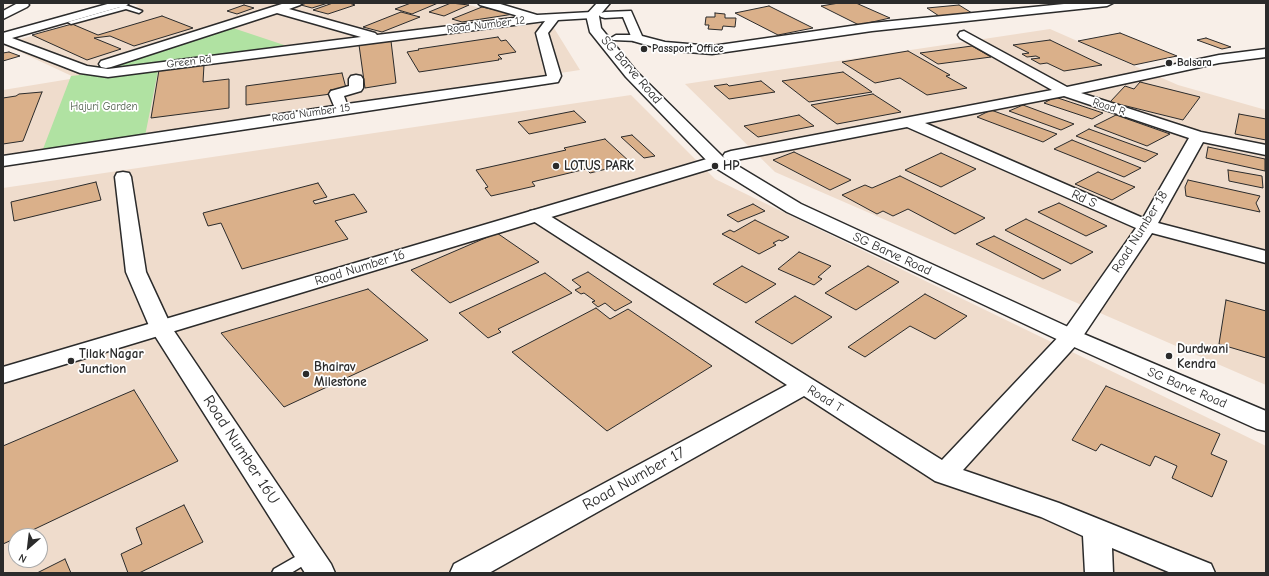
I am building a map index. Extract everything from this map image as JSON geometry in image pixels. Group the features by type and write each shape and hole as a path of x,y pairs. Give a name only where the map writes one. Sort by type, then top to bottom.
{"main road":[{"name":"SG Barve Road","path":"617,3 600,11 595,29 631,74 724,159 794,208 1075,332 1266,422"},
{"name":"SG Barve Road","path":"600,11 608,28 616,38 724,159"},
{"name":"Road Number 16","path":"3,375 724,159"},
{"name":"SG Barve Road","path":"1075,332 1266,405"}],"street":[{"path":"3,16 23,5 21,3"},
{"path":"86,70 296,3"},
{"path":"484,3 548,18"},
{"path":"616,38 637,38 664,46 712,50 872,28 1107,3"},
{"path":"3,38 122,5"},
{"path":"969,6 984,16"},
{"path":"276,9 380,38"},
{"name":"Road Number 12","path":"380,38 600,11 627,13 637,38"},
{"name":"Road Number 15","path":"3,161 342,109 553,79 554,76 542,33 548,18"},
{"name":"Road R","path":"964,35 1065,92 1198,136 1266,150"},
{"name":"Green Rd","path":"3,38 86,70 108,73 380,38"},
{"path":"724,159 1065,92 1219,59 1266,53"},
{"path":"1250,55 1266,62"},
{"path":"342,109 336,94 356,88 356,79"},
{"name":"Rd S","path":"909,122 1147,226 1266,257"},
{"name":"Road Number 18","path":"1075,332 1147,226 1198,136"},
{"name":"Road Number 16U","path":"123,177 136,272 161,328 315,564"},
{"name":"Road T","path":"536,215 944,474 1050,510 1201,573"},
{"path":"944,474 1075,332"},
{"name":"Road Number 17","path":"464,573 804,386"},
{"path":"1097,530 1099,573"}],"lane":[{"path":"122,5 139,12"},
{"path":"67,21 83,27"},
{"path":"279,573 315,564"}],"shaded area":[{"path":"131,3 462,3 554,28 580,70 3,158 3,90 76,78 3,44 139,6"},
{"path":"1050,29 1178,85 1266,110 1266,385 775,172 685,84"},
{"path":"631,95 715,179 1266,446 1266,573 3,573 3,188"}],"green space":[{"path":"230,27 290,47 107,71 96,69"},
{"name":"Hajuri Garden","path":"159,66 145,136 43,149 71,76"}],"building":[{"path":"307,3 328,3 312,8 301,5"},
{"path":"333,3 349,3 355,5 328,14 313,10"},
{"path":"411,3 438,3 412,14 395,9"},
{"path":"451,3 469,5 444,16 429,12"},
{"path":"839,3 856,3 890,18 859,25 821,6"},
{"path":"244,5 254,8 237,14 227,11"},
{"path":"959,5 972,13 939,16 927,8"},
{"path":"769,6 813,28 778,35 735,13"},
{"path":"482,7 514,14 462,22 452,19"},
{"path":"401,12 420,17 382,32 363,27"},
{"path":"715,13 725,14 725,18 736,18 735,27 723,26 722,30 708,29 709,25 705,25 706,17 715,17"},
{"path":"162,16 193,28 134,46 110,36 94,38 121,49 87,60 32,35 72,24 98,35"},
{"path":"1120,33 1177,56 1134,65 1078,41"},
{"path":"498,37 501,41 506,40 516,52 498,55 502,59 498,59 499,60 419,72 407,52 419,50 418,49"},
{"path":"1206,38 1231,47 1222,49 1197,40"},
{"path":"1050,40 1102,65 1064,71 1047,63 1040,64 1031,59 1040,58 1036,56 1027,57 1022,54 1029,53 1013,45"},
{"path":"391,41 396,83 365,88 359,45"},
{"path":"972,46 991,57 938,64 920,53"},
{"path":"908,51 950,75 946,76 967,88 927,95 900,78 875,83 842,62"},
{"path":"9,52 20,56 3,61 3,53"},
{"path":"204,65 203,82 229,79 229,108 151,118 159,70"},
{"path":"843,72 872,92 809,102 782,81"},
{"path":"342,73 346,88 330,90 331,94 246,105 246,86"},
{"path":"761,81 775,92 729,99 714,86 727,84 729,86"},
{"path":"1140,82 1200,97 1183,120 1110,102 1125,86 1134,89"},
{"path":"42,92 23,141 3,144 3,98 16,96 19,94"},
{"path":"873,94 901,112 837,124 811,105"},
{"path":"1055,97 1103,113 1092,119 1044,103"},
{"path":"1023,105 1074,124 1061,130 1009,111"},
{"path":"991,110 1057,134 1043,142 977,117"},
{"path":"574,111 586,122 529,134 518,122"},
{"path":"1239,114 1266,119 1266,140 1235,134"},
{"path":"799,115 814,126 758,137 744,126"},
{"path":"1116,115 1170,134 1147,146 1094,126"},
{"path":"1089,129 1158,154 1145,162 1076,136"},
{"path":"632,135 655,156 644,158 621,137"},
{"name":"LOTUS PARK","path":"605,139 631,163 590,173 586,169 532,182 535,186 491,196 485,188 488,187 476,170 566,150 564,148"},
{"path":"1072,140 1141,168 1124,177 1054,149"},
{"path":"1208,147 1265,159 1265,171 1206,158"},
{"path":"794,152 851,180 830,190 773,160"},
{"path":"941,153 976,169 941,187 905,170"},
{"path":"1228,170 1262,176 1263,188 1229,181"},
{"path":"1098,172 1135,187 1112,200 1075,184"},
{"path":"900,176 985,218 955,234 908,209 893,216 883,211 877,214 842,195 865,185 872,188"},
{"path":"1188,180 1260,196 1256,203 1260,212 1186,196 1185,187"},
{"path":"96,182 101,200 14,221 11,202"},
{"path":"318,183 327,197 313,201 315,204 354,194 367,212 335,221 348,239 242,269 221,223 208,226 203,213"},
{"path":"1059,203 1107,226 1086,236 1038,212"},
{"path":"753,204 765,211 738,222 727,215"},
{"path":"1026,219 1093,252 1071,264 1005,230"},
{"path":"755,220 789,237 782,241 779,240 773,243 776,245 759,254 722,234 730,230 734,232"},
{"path":"497,233 539,262 450,303 411,270"},
{"path":"994,236 1061,270 1043,279 976,244"},
{"path":"799,252 831,266 818,277 822,279 814,285 778,269"},
{"path":"742,266 776,284 746,303 713,284"},
{"path":"868,266 899,282 856,310 825,293"},
{"path":"588,272 632,302 615,311 605,303 598,307 592,302 595,301 584,293 581,294 575,290 581,287 572,280"},
{"path":"545,273 572,293 498,329 501,332 488,338 459,313"},
{"name":"Bhairav Milestone","path":"368,289 428,340 284,407 221,333"},
{"path":"925,294 967,316 935,339 910,326 865,357 848,347"},
{"path":"795,296 832,317 792,344 755,322"},
{"path":"1226,300 1266,311 1266,358 1219,344"},
{"path":"596,308 610,319 628,309 712,366 607,431 512,352"},
{"path":"1106,386 1220,434 1211,454 1227,461 1212,497 1172,478 1177,466 1155,456 1150,466 1101,444 1096,451 1072,440"},
{"path":"134,390 178,461 37,528 8,528 8,542 3,544 3,446"},
{"path":"184,505 203,542 139,573 128,573 121,554 142,544 136,528"},
{"path":"65,559 71,573 37,573"}],"place":[{"name":"Passport Office","path":"644,49"},
{"name":"Balsara","path":"1169,63"},
{"name":"LOTUS PARK","path":"556,166"},
{"name":"HP","path":"715,166"},
{"name":"Durdwani Kendra","path":"1169,356"},
{"name":"Tilak Nagar Junction","path":"71,361"},
{"name":"Bhairav Milestone","path":"306,374"}]}
